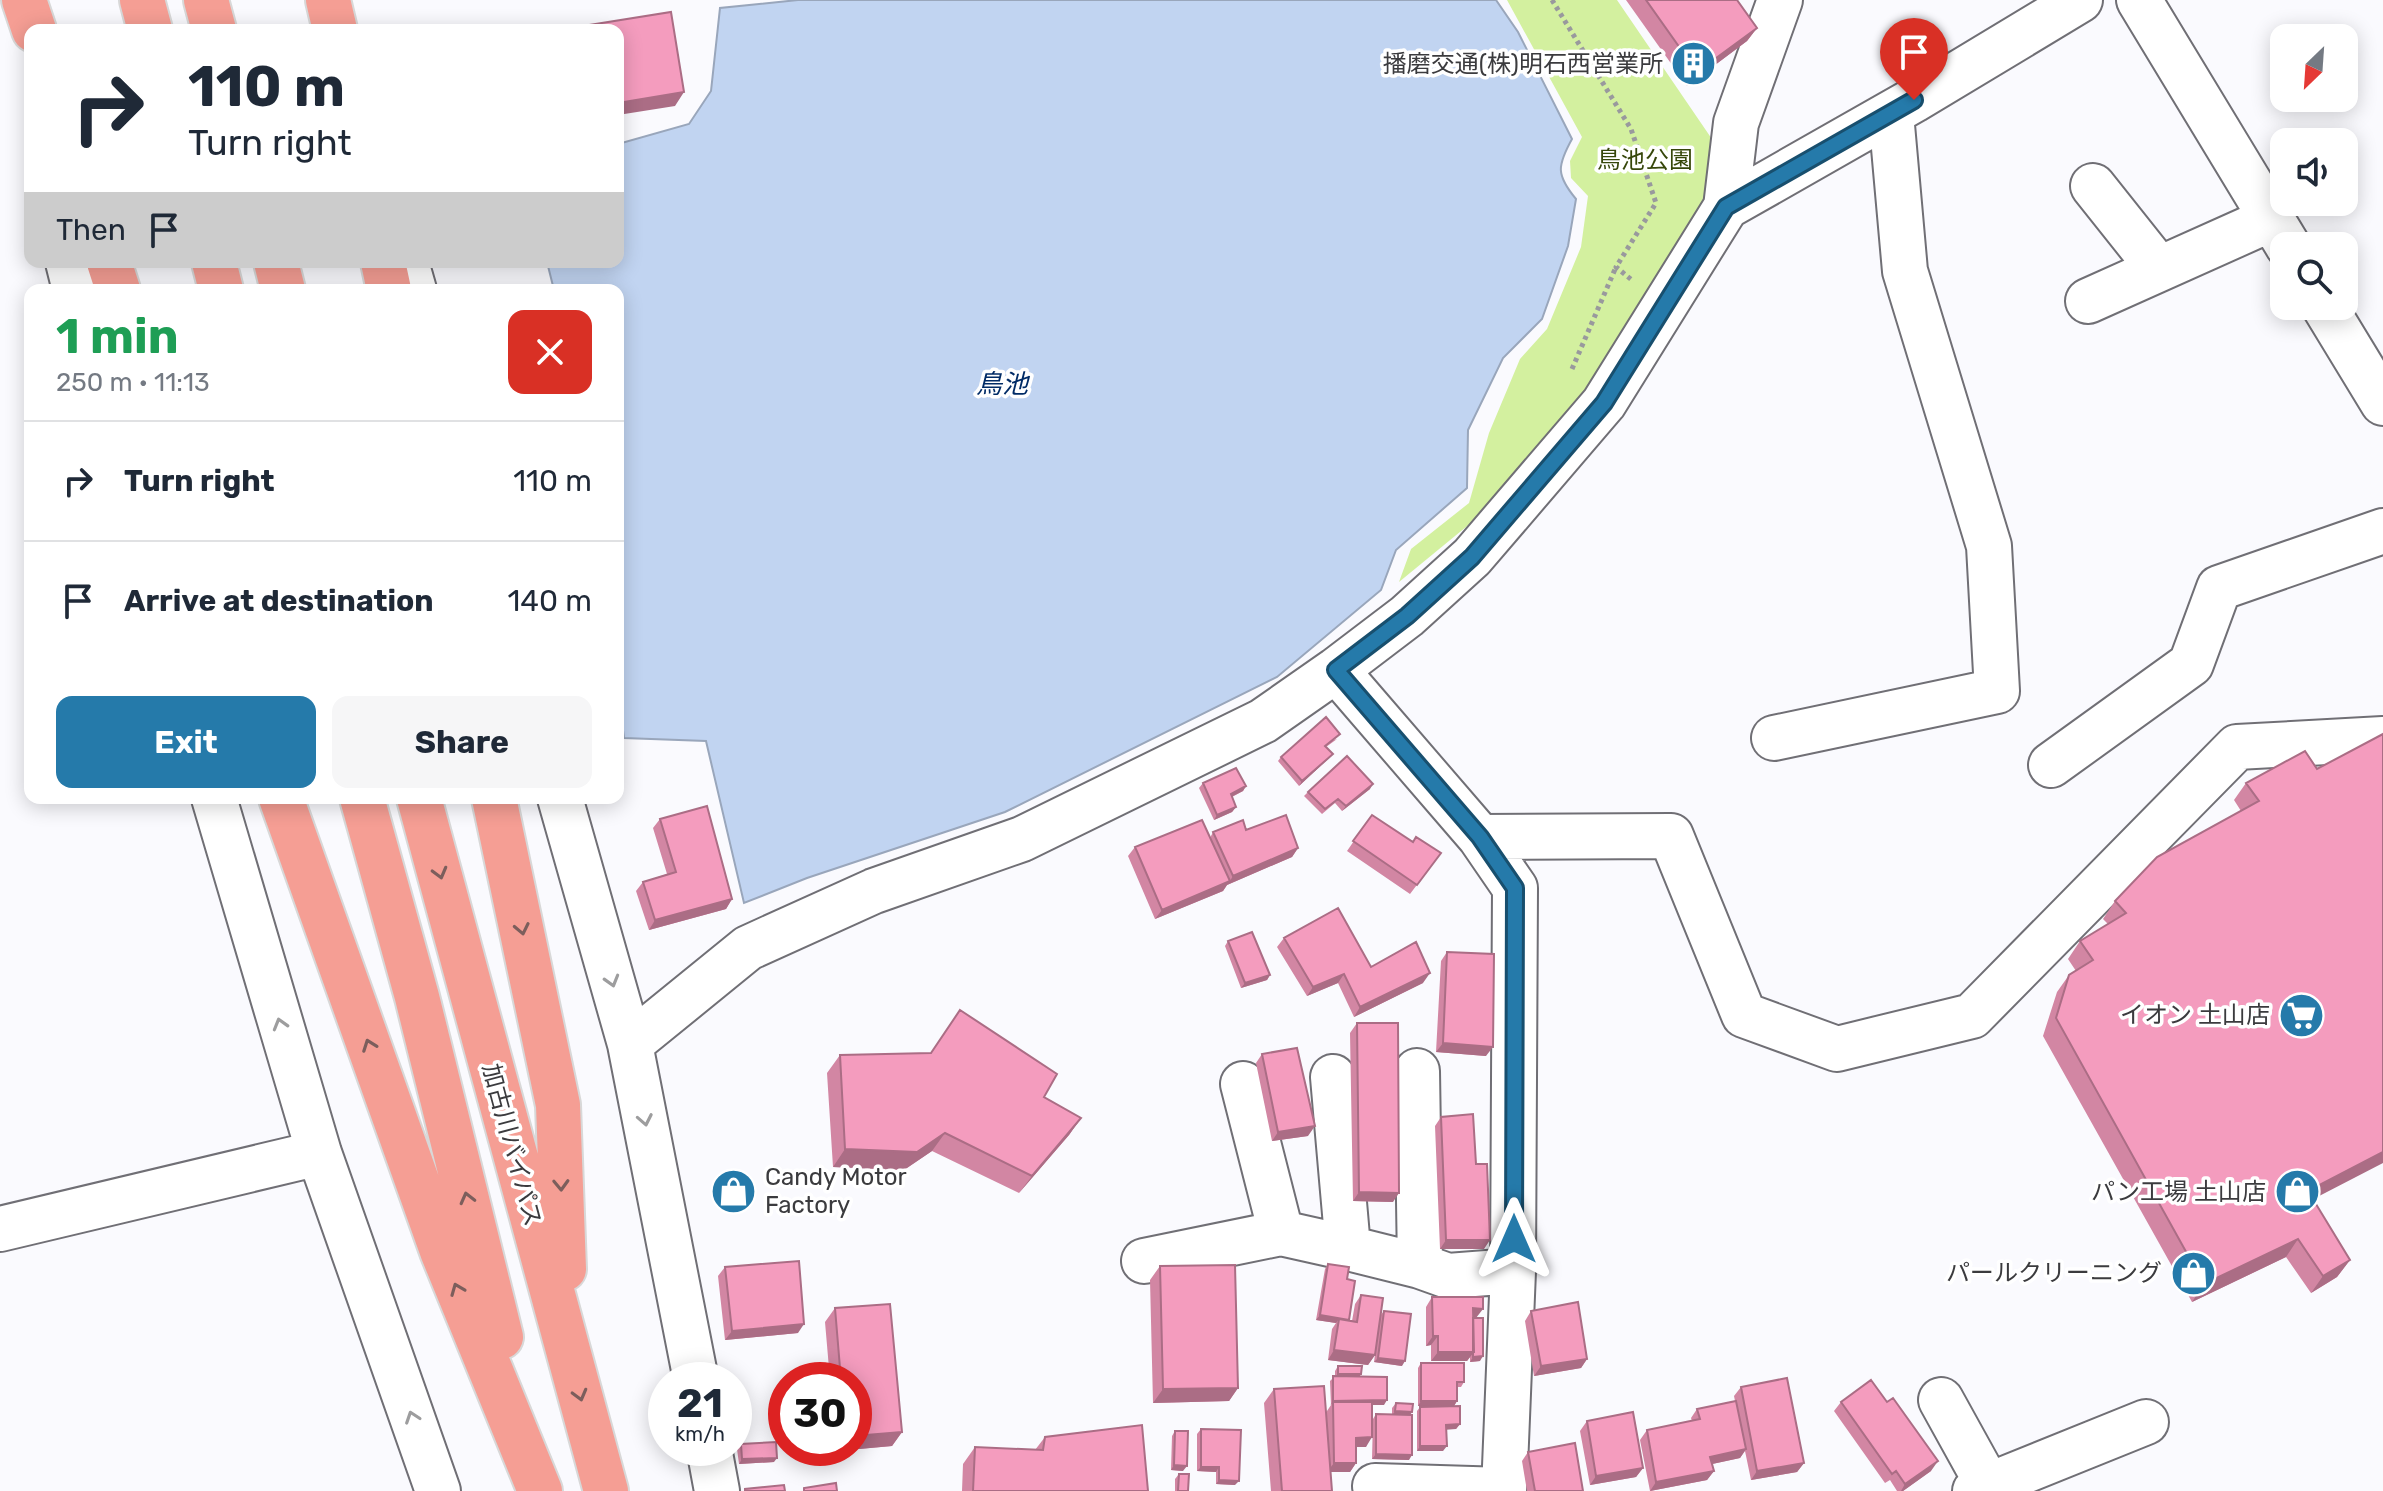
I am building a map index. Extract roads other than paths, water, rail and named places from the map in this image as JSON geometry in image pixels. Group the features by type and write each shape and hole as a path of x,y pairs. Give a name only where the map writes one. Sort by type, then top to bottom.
{"highway":[{"path":"24,0 32,24"},
{"path":"142,0 148,24"},
{"path":"206,0 212,24"},
{"path":"330,0 336,24"},
{"path":"283,804 442,1251 540,1491"},
{"path":"364,804 417,997 540,1491"},
{"name":"加古川バイパス","path":"421,804 606,1491"},
{"path":"495,804 558,1105 567,1348"}],"street":[{"path":"24,0 28,24"},
{"path":"630,1044 748,948 874,891 1022,839 1263,721 1407,616 1472,557 1604,403 1726,207 1736,123 1780,0"},
{"path":"1726,207 1891,114 2080,0"},
{"path":"2139,0 2280,232"},
{"path":"1774,738 1997,691 1989,546 1905,271 1891,114"},
{"path":"2093,186 2159,269"},
{"path":"2088,301 2159,269 2270,235"},
{"path":"2333,320 2383,403"},
{"path":"2051,765 2191,664 2219,588 2383,531"},
{"path":"1336,670 1480,837 1515,888 1513,1271 1504,1490 1375,1486"},
{"path":"1480,837 1671,836 1744,1015 1837,1049 1972,1016 2237,747 2383,739"},
{"path":"216,804 319,1153 438,1491"},
{"path":"562,804 630,1044 692,1362"},
{"path":"1417,1071 1420,1266"},
{"path":"1333,1077 1348,1248"},
{"path":"1243,1084 1281,1233"},
{"path":"0,1229 319,1153"},
{"path":"1144,1261 1281,1233 1420,1266 1448,1276 1513,1271"},
{"path":"1941,1400 1981,1488 2146,1422"},
{"path":"712,1466 717,1491"}],"water":[{"name":"鳥池","path":"798,0 1496,0 1518,32 1572,139 1563,156 1561,170 1565,183 1576,199 1568,246 1542,319 1503,358 1468,430 1467,488 1396,550 1381,590 1277,677 1005,812 807,878 744,903 706,741 624,738 624,284 552,284 548,268 624,268 624,142 689,124 711,91 720,8"}],"place":[{"name":"播磨交通(株)明石西営業所","path":"1694,64"},
{"name":"イオン 土山店","path":"2301,1015"},
{"name":"Candy Motor Factory","path":"734,1191"},
{"name":"パン工場 土山店","path":"2297,1192"},
{"name":"パールクリーニング","path":"2193,1273"}],"park label":[{"name":"鳥池公園","path":"1645,160"}]}
